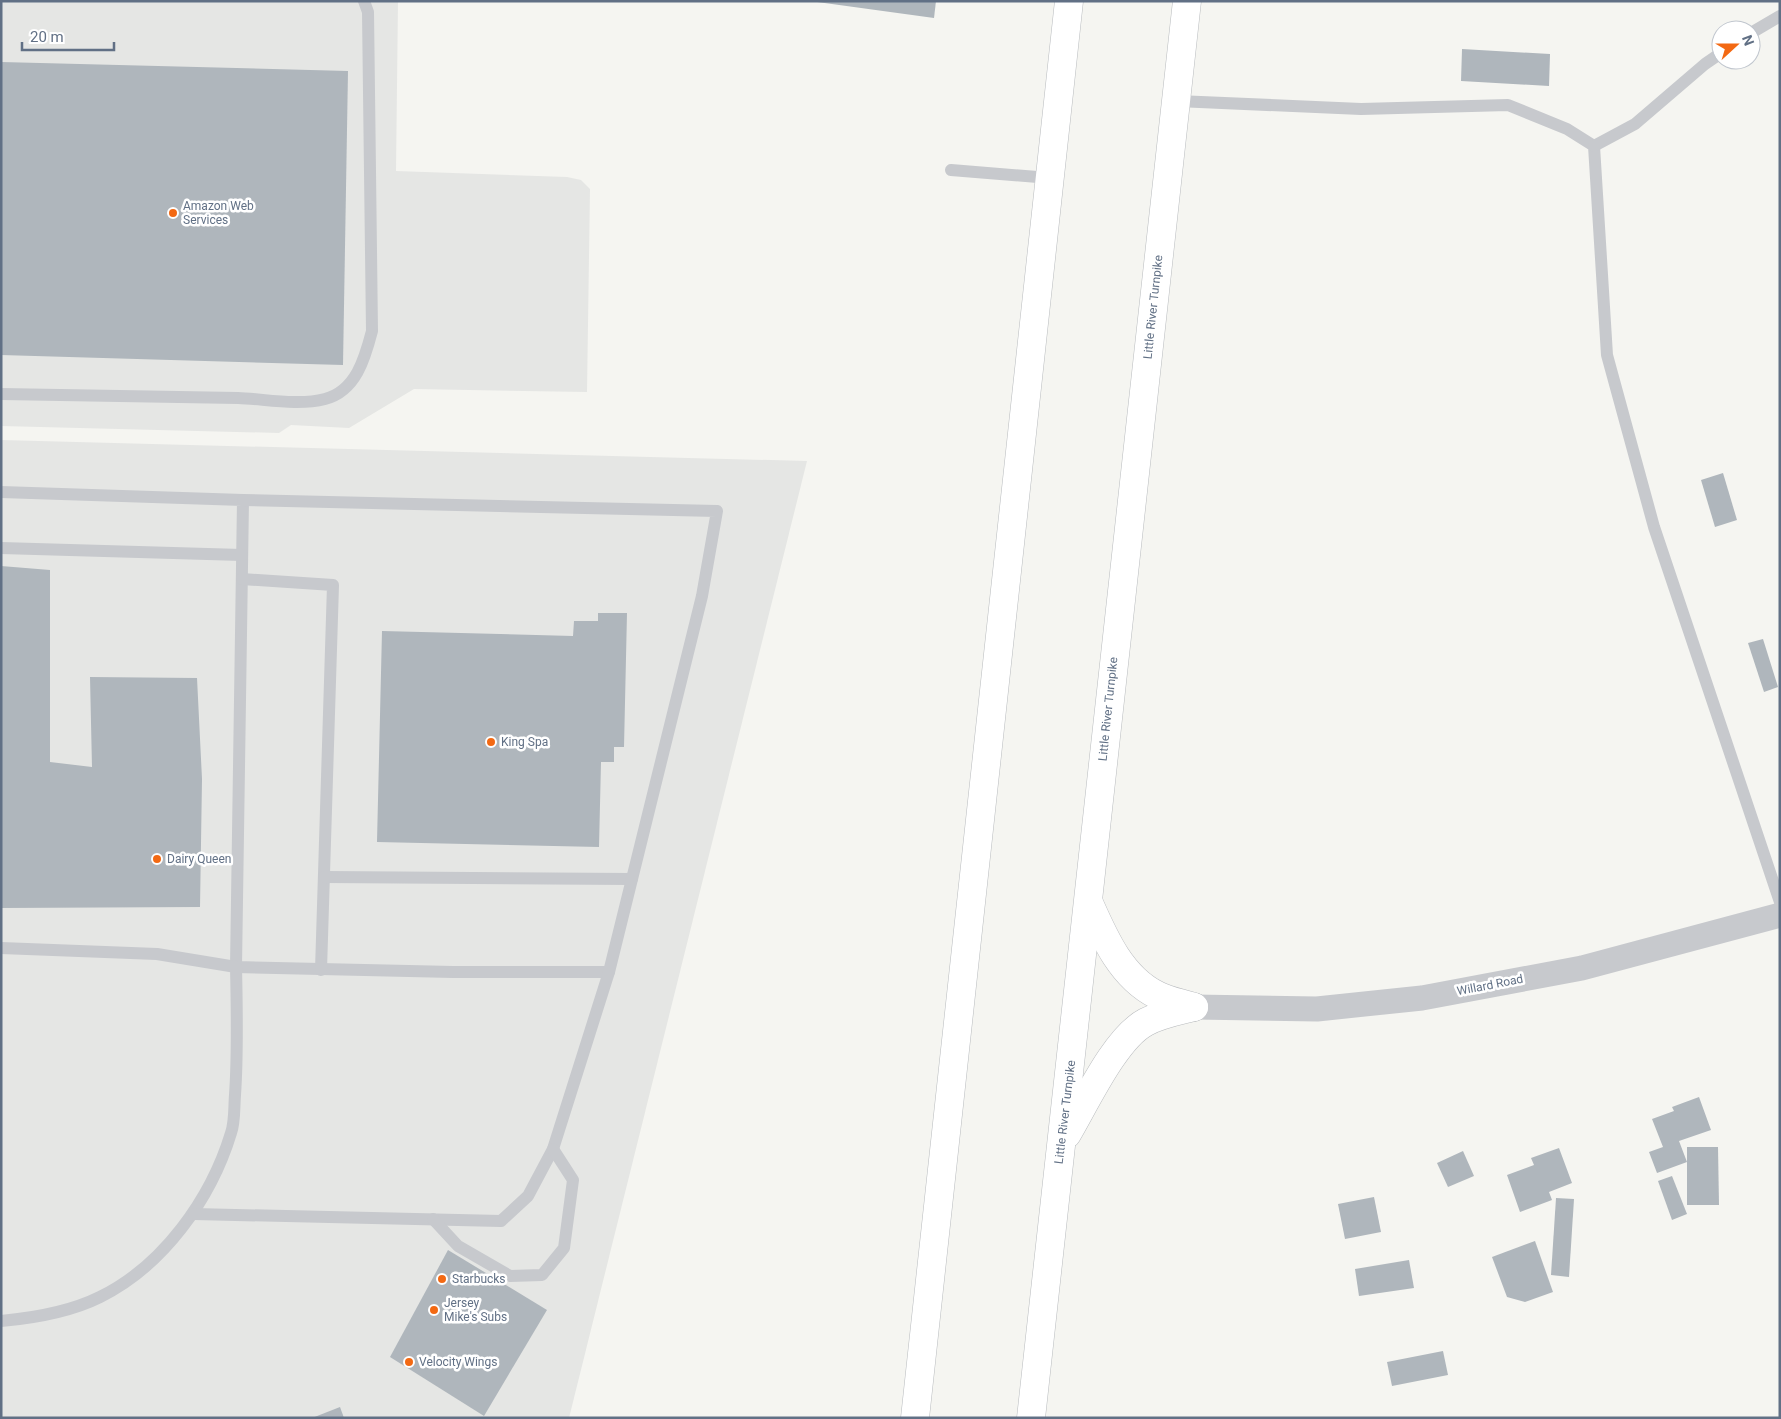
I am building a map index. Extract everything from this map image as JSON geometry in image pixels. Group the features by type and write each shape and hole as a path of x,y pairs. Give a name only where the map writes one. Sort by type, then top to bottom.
{"highway":[{"path":"915,1418 1069,1"},
{"name":"Little River Turnpike","path":"1031,1418 1187,1"},
{"path":"1089,902 1106,942 1134,978 1157,995 1194,1007"},
{"path":"1061,1144 1113,1056 1125,1040 1144,1023 1194,1007"}],"street":[{"name":"Willard Road","path":"1194,1007 1317,1009 1422,998 1582,968 1780,915"}],"lane":[{"path":"1,394 254,398 302,402 326,399 348,386 364,363 372,331 368,12 364,1"},
{"path":"1761,27 1780,16"},
{"path":"1594,146 1635,124 1711,60"},
{"path":"1176,101 1361,109 1508,105 1567,129 1594,146"},
{"path":"1594,146 1607,355 1654,527 1780,902"},
{"path":"951,170 1050,178"},
{"path":"1,492 717,512 702,596 610,972 553,1149 528,1196 501,1221 194,1214"},
{"path":"1,1320 24,1319 72,1308 100,1298 124,1283 167,1247 194,1214 232,1132 238,1049 236,967 243,500"},
{"path":"1,548 242,555"},
{"path":"242,579 333,585 321,970"},
{"path":"324,877 632,879"},
{"path":"1,948 157,954 236,967 321,970 610,972"},
{"path":"433,1219 458,1246 510,1276 542,1275 564,1248 572,1180 553,1149"}],"shaded area":[{"path":"1,1 398,1 396,171 567,177 581,180 590,189 587,392 414,389 349,428 291,425 279,433 1,426"},
{"path":"1,440 807,461 569,1418 1,1418"}],"building":[{"path":"810,1 936,1 934,18"},
{"path":"1462,49 1550,54 1549,86 1461,81"},
{"name":"Amazon Web Services","path":"1,62 348,71 343,365 1,355"},
{"path":"1723,473 1737,520 1715,527 1701,480"},
{"path":"1,566 50,570 50,762 92,767 90,677 197,678 202,779 200,907 1,908"},
{"path":"598,613 627,613 624,747 614,747 614,762 601,762 599,847 377,842 382,631 573,636 574,621 598,621"},
{"path":"1763,639 1778,687 1764,692 1748,643"},
{"path":"1699,1097 1711,1130 1679,1141 1687,1162 1657,1173 1649,1152 1663,1147 1652,1119 1674,1111 1672,1107"},
{"path":"1687,1147 1718,1147 1719,1205 1687,1205"},
{"path":"1559,1148 1572,1183 1549,1192 1552,1200 1520,1212 1507,1175 1534,1165 1531,1158"},
{"path":"1463,1151 1474,1176 1448,1187 1437,1163"},
{"path":"1672,1176 1687,1214 1672,1220 1658,1181"},
{"path":"1374,1197 1381,1232 1345,1239 1338,1204"},
{"path":"1556,1198 1574,1199 1569,1277 1551,1275"},
{"path":"1535,1241 1553,1292 1525,1302 1507,1297 1492,1257"},
{"path":"448,1250 547,1310 484,1416 390,1357"},
{"path":"1409,1260 1414,1288 1359,1296 1355,1269"},
{"path":"1443,1351 1448,1375 1392,1386 1387,1362"},
{"path":"340,1407 344,1418 312,1418"}],"place":[{"name":"Amazon Web Services","path":"173,213"},
{"name":"King Spa","path":"491,742"},
{"name":"Dairy Queen","path":"157,859"},
{"name":"Starbucks","path":"442,1279"},
{"name":"Jersey Mike's Subs","path":"434,1310"},
{"name":"Velocity Wings","path":"409,1362"}]}
